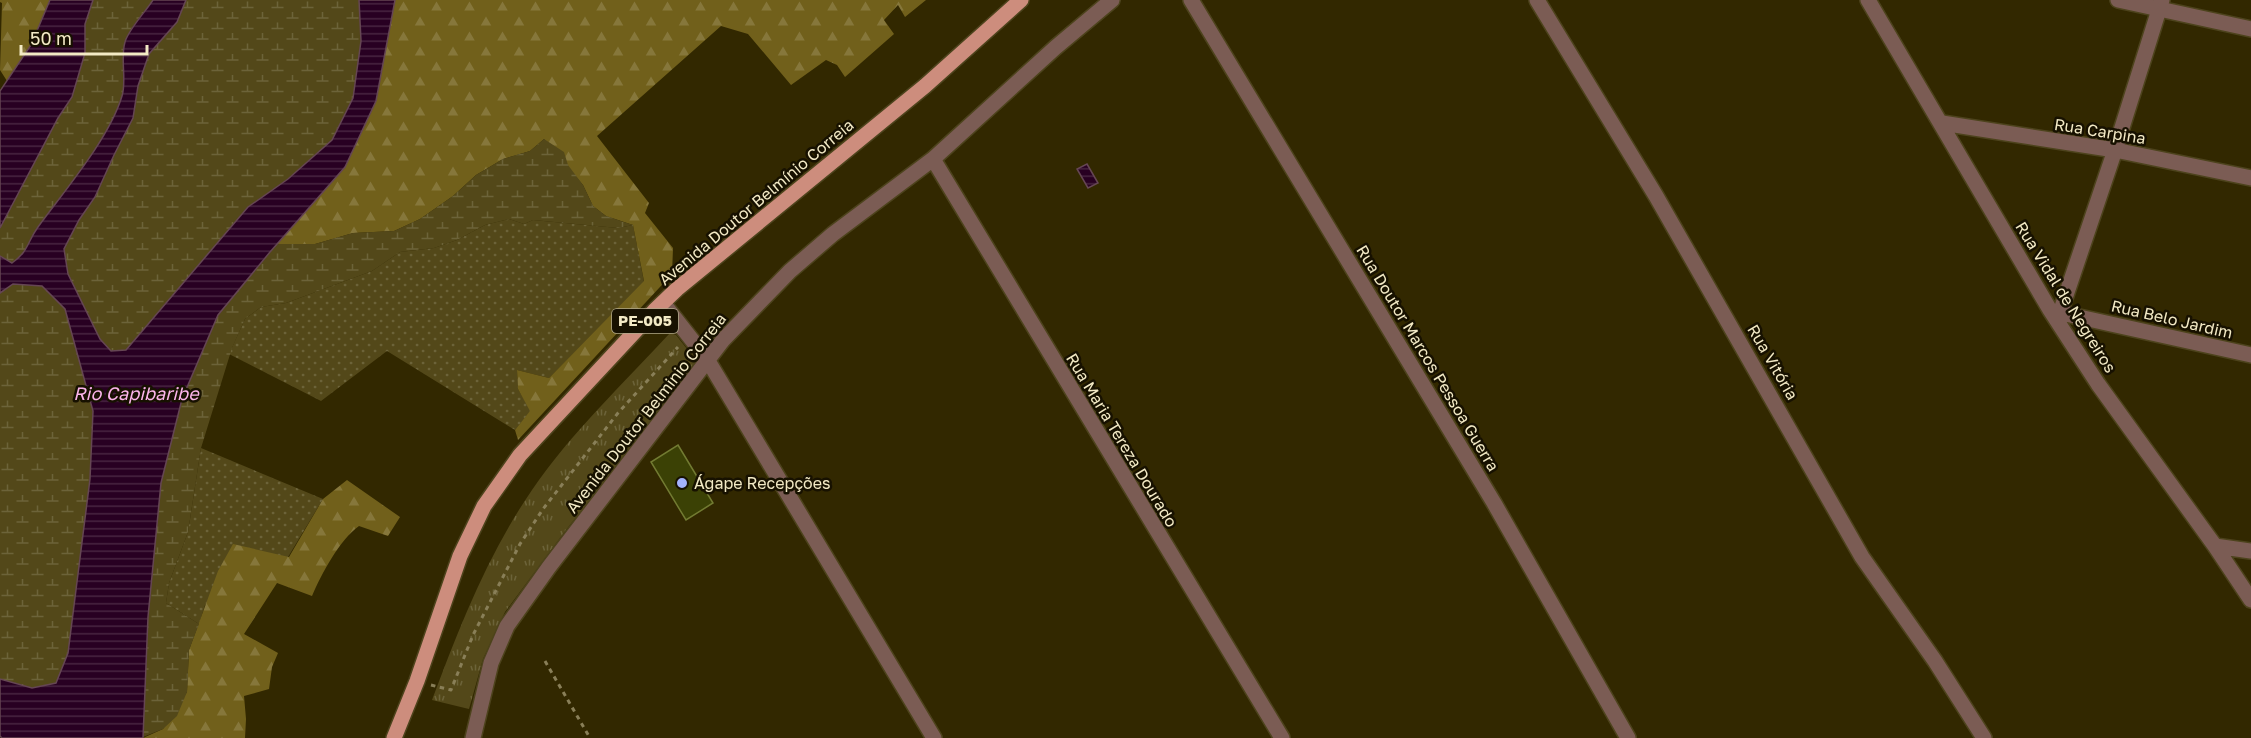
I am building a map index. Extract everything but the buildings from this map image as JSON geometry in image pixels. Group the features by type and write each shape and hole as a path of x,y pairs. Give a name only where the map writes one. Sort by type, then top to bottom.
{"main road":[{"name":"Avenida Doutor Belmínio Correia","path":"394,738 417,681 460,556 484,507 520,455 663,303 925,86 1020,0"}],"street":[{"name":"Avenida Doutor Belminio Correia","path":"473,738 491,663 507,626 549,567 723,340 790,271 833,234 933,159 1056,47 1112,0"},
{"name":"Rua Doutor Marcos Pessoa Guerra","path":"1191,0 1494,503 1628,738"},
{"name":"Rua Vitória","path":"1537,0 1662,207 1862,557 1935,661 1984,738"},
{"name":"Rua Vidal de Negreiros","path":"1868,0 2098,384 2215,546 2251,600"},
{"path":"2118,0 2161,5 2251,29"},
{"path":"2055,312 2115,150 2161,5"},
{"name":"Rua Carpina","path":"1942,123 2115,150 2251,178"},
{"name":"Rua Maria Tereza Dourado","path":"933,159 1282,738"},
{"path":"663,303 707,360 934,738"},
{"name":"Rua Belo Jardim","path":"2055,312 2251,355"},
{"path":"2215,546 2251,551"}],"path":[{"path":"417,681 451,690 477,626 520,544 543,509 618,413 689,335"},
{"path":"544,661 590,738"}],"green space":[{"path":"0,0 50,0 31,45 7,81 0,70 2,3"},
{"path":"93,0 153,0 133,26 125,42 122,96 107,129 97,147 34,233 25,250 12,263 0,256 0,228 58,118 72,97 85,53 85,24"},
{"path":"186,0 359,0 361,41 353,98 332,141 288,179 248,207 126,350 111,351 100,339 68,274 64,249 79,220 95,197 133,118 138,86 149,54 177,22"},
{"path":"395,0 926,0 905,17 898,5 884,20 894,34 845,77 837,65 826,60 791,85 748,34 721,26 597,136 649,203 645,213 673,248 672,274 518,440 515,430 530,411 518,389 517,370 549,378 644,281 633,225 606,216 593,206 583,185 544,139 530,151 503,159 476,175 453,196 420,219 394,231 353,233 315,244 277,244 345,167 376,101"},
{"path":"544,139 564,152 568,165 583,185 593,206 606,216 633,225 618,228 533,220 524,224 509,219 485,225 457,240 434,248 400,252 372,271 286,303 261,307 245,319 232,348 201,448 188,532 169,583 166,603 199,624 189,650 187,692 177,716 163,729 143,737 148,617 161,483 182,399 218,315 277,244 315,244 353,233 394,231 420,219 453,196 476,175 503,159 530,151"},
{"path":"509,219 524,224 533,220 618,228 633,225 644,282 549,378 517,370 518,389 531,411 515,430 387,351 321,401 229,354 245,319 261,307 286,303 372,271 400,252 434,248 457,240 485,225"},
{"path":"13,284 42,286 65,309 93,411 90,479 68,653 56,683 32,688 0,679 0,293"},
{"path":"670,333 676,335 698,363 566,530 505,612 483,659 469,709 432,700 464,619 488,566 516,514 547,469 580,429"},
{"path":"201,448 323,499 288,557 205,605 199,624 166,603 169,583 188,532"},
{"path":"347,480 400,517 388,536 359,526 352,532 332,558 312,596 277,583 244,634 278,653 272,667 269,689 244,696 245,738 143,738 163,729 187,692 189,650 218,571 233,544 289,557 323,499"}],"water":[{"path":"50,0 93,0 85,24 85,53 72,97 58,118 0,228 0,91 31,45"},
{"name":"Rio Capibaribe","path":"153,0 186,0 177,22 149,54 138,86 133,118 95,197 79,220 64,249 68,274 100,339 111,351 126,350 248,207 288,179 332,140 353,98 361,41 359,0 395,0 376,101 345,167 218,315 182,399 161,483 148,617 143,738 2,738 0,736 0,679 32,688 56,683 68,653 90,479 93,411 65,309 42,286 13,284 0,293 0,256 12,263 22,254 34,232 97,147 122,96 125,42 133,26"},
{"path":"1087,164 1098,183 1088,188 1077,169"}],"place":[{"name":"Ágape Recepções","path":"682,483"}]}
